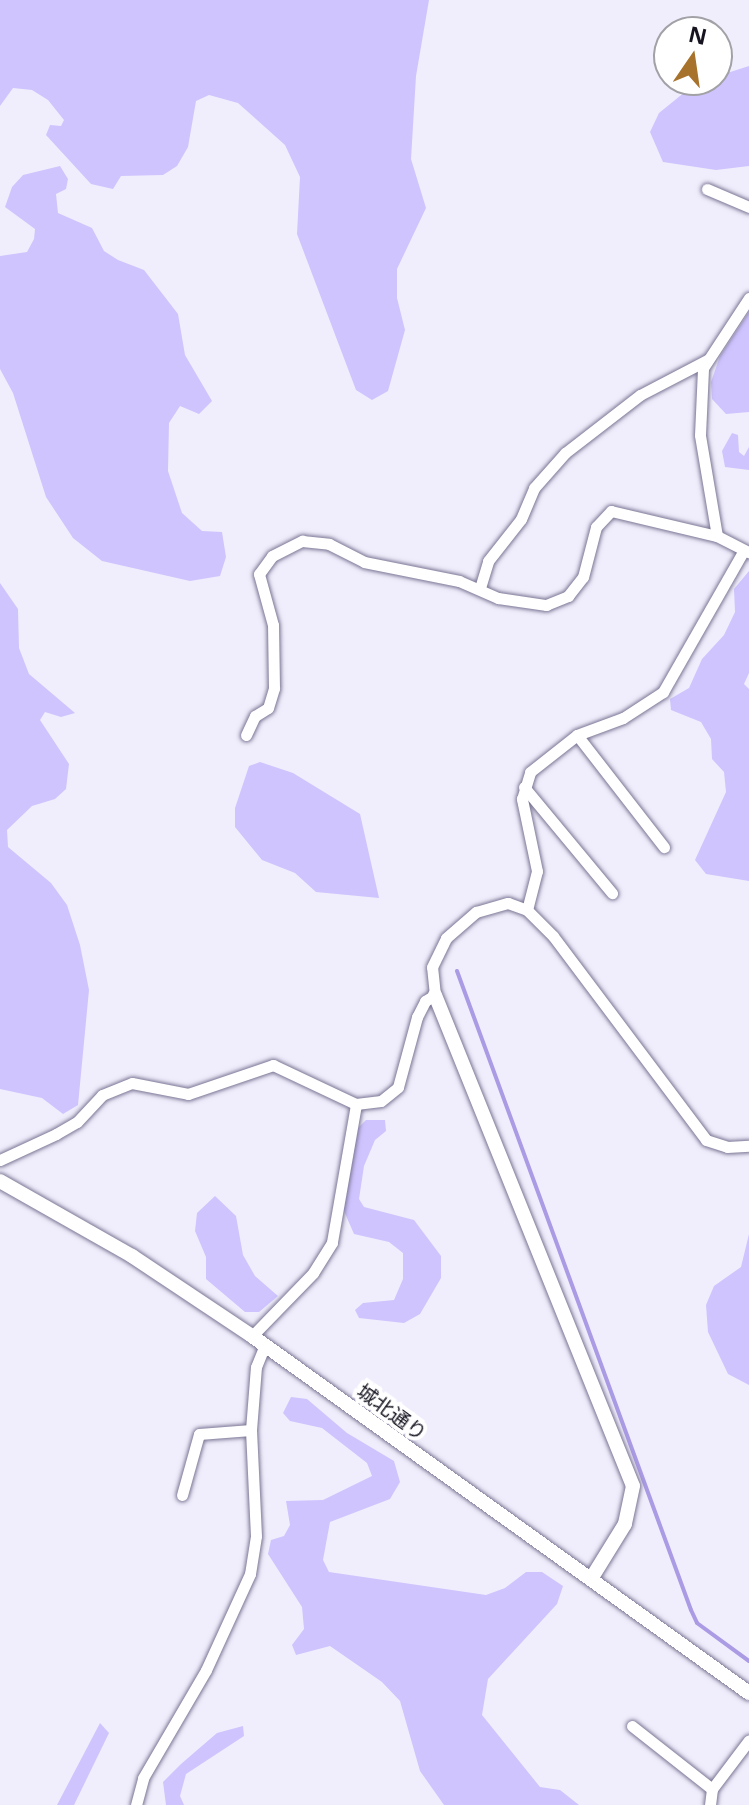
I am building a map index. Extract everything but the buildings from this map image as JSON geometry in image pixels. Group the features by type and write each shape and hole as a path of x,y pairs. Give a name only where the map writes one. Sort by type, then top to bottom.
{"street":[{"path":"707,189 749,207"},
{"path":"717,536 698,415 707,360 749,298"},
{"path":"480,588 488,561 521,519 534,488 565,453 640,395 707,360"},
{"path":"246,735 255,716 268,708 274,688 271,616 258,584 272,556 302,541 316,540 364,562 480,588 514,602 559,602 583,577 596,527 611,511 717,536 746,551 663,692 623,718 577,735 541,759 524,787 537,871 527,910"},
{"path":"577,735 664,847"},
{"path":"524,787 612,893"},
{"path":"591,1579 625,1524 633,1486 435,995 432,967 458,925 493,905 527,910 599,995 699,1132 716,1145 749,1146"},
{"path":"0,1160 77,1122 102,1095 132,1083 188,1094 273,1065 356,1104 381,1101 398,1087 417,1017 425,1001 435,995"},
{"path":"252,1336 313,1273 332,1242 356,1104"},
{"name":"城北通り","path":"0,1181 121,1249 252,1336 749,1693"},
{"path":"136,1805 143,1778 206,1670 250,1574 256,1536 251,1430 256,1367 265,1345"},
{"path":"182,1495 199,1434 251,1430"},
{"path":"632,1726 712,1789"},
{"path":"710,1805 712,1789 749,1740"}],"shaded area":[{"path":"0,0 429,0 416,76 411,159 426,208 397,269 397,298 405,330 388,391 372,400 356,390 297,234 300,177 285,145 238,103 209,95 196,101 188,147 177,166 163,175 121,176 113,189 91,184 46,135 50,125 61,126 64,120 48,100 32,90 13,88 0,106"},
{"path":"749,66 749,166 716,170 663,162 650,132 659,113 680,96 733,96 733,71"},
{"path":"60,166 68,179 66,189 56,194 58,213 92,228 104,251 144,270 178,314 185,355 212,401 199,414 180,406 169,423 168,471 182,513 202,531 222,532 226,557 220,576 190,581 102,561 73,538 46,497 13,393 0,369 0,256 27,252 34,239 35,229 5,207 12,187 23,175"},
{"path":"749,312 749,412 726,414 712,399 711,382 720,356"},
{"path":"732,433 738,435 739,452 744,456 749,447 749,470 725,467 722,451"},
{"path":"749,571 749,673 744,684 749,689 749,881 706,874 695,860 726,792 724,772 712,759 711,739 701,722 671,710 670,699 689,688 702,659 724,635 735,612 734,589"},
{"path":"0,583 18,609 19,648 29,674 75,713 61,717 45,712 40,720 69,764 66,789 55,799 32,806 7,830 8,847 51,883 67,905 80,945 89,990 78,1105 63,1114 42,1098 0,1089"},
{"path":"260,762 293,773 360,814 379,898 316,892 295,873 262,860 235,827 235,808 249,766"},
{"path":"366,1120 385,1120 386,1131 375,1140 364,1166 359,1199 364,1207 414,1220 441,1256 441,1278 420,1314 404,1323 359,1318 355,1310 363,1303 394,1300 403,1279 403,1253 389,1242 354,1234 344,1211 345,1176 358,1128"},
{"path":"215,1196 236,1216 243,1255 255,1276 278,1296 259,1312 245,1312 206,1279 206,1257 195,1231 197,1213"},
{"path":"749,1234 749,1385 728,1374 708,1332 706,1305 714,1286 741,1267"},
{"path":"291,1397 307,1399 347,1433 394,1461 400,1482 390,1499 330,1522 323,1560 329,1572 486,1595 505,1588 526,1572 542,1572 563,1586 557,1604 488,1679 482,1715 540,1787 560,1790 579,1805 444,1805 420,1771 400,1701 382,1682 330,1646 296,1655 292,1645 304,1629 302,1607 268,1554 271,1540 284,1536 290,1525 286,1501 323,1500 372,1476 367,1463 322,1428 290,1421 283,1413"},
{"path":"100,1723 109,1733 74,1805 57,1805"},
{"path":"243,1726 244,1736 186,1774 180,1796 184,1805 166,1805 163,1782 217,1733"}],"waterway":[{"path":"457,971 691,1610 697,1623 749,1661"}]}
